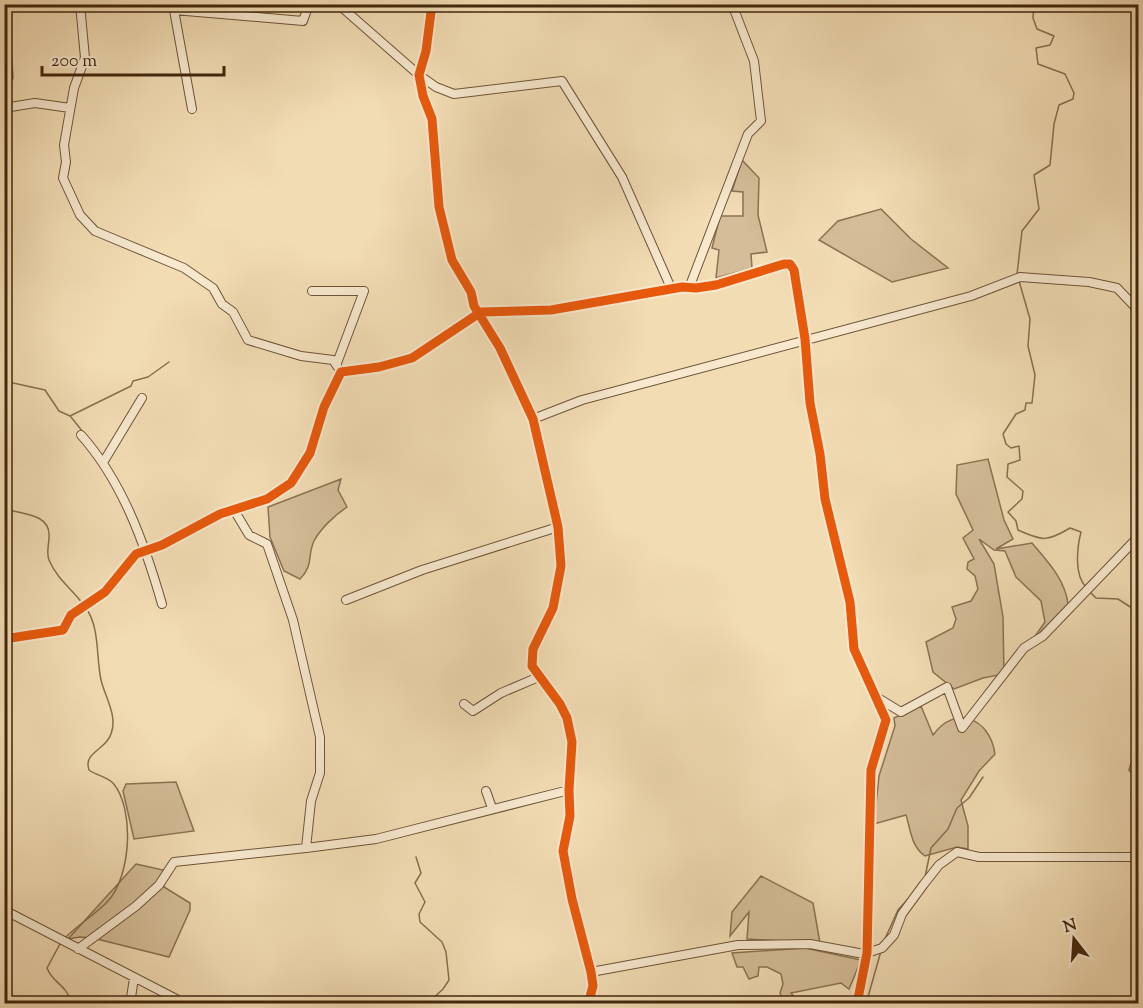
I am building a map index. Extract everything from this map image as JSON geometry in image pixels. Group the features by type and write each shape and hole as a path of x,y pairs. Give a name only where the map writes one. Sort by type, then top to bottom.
{"street":[{"path":"80,4 85,58 70,108 64,145 66,162 63,178 80,214 95,231 184,268 213,288 222,304 233,312 248,340 279,351 333,360 338,363"},
{"path":"192,109 174,10 303,21 309,4"},
{"path":"338,4 419,75 436,87 454,94 562,81 622,177 671,288"},
{"path":"432,4 426,51 419,75 423,96 432,119 435,175 444,229 452,260 471,292 474,306 500,348 517,391 533,419 558,528 561,566 554,608 533,649 532,666 541,676 567,718 572,742 568,790 570,816 563,851 572,899 591,972 593,986 588,1004"},
{"path":"689,288 748,134 761,121 754,61 732,4"},
{"path":"4,108 35,103 70,108"},
{"path":"341,372 379,367 412,358 481,312 550,310 671,288 716,285 790,264 794,270 805,339 810,403 820,454 825,499 850,602 854,649 886,720 871,770 867,953 857,1004"},
{"path":"533,419 582,400 971,296 1020,277 1089,282 1117,288 1138,310"},
{"path":"4,639 63,630 71,615 94,602 136,554 162,545 220,514 267,500 291,483 310,453 324,407 341,372 338,363 364,291 312,291"},
{"path":"104,461 142,398"},
{"path":"81,435 104,461 147,549 162,604"},
{"path":"234,510 249,535 267,544 293,620 320,737 320,773 311,801 306,848"},
{"path":"345,600 422,570 558,528"},
{"path":"878,698 901,712 947,687 962,729 1024,648 1043,636 1138,537"},
{"path":"464,704 473,711 501,693 541,676"},
{"path":"78,949 136,906 159,885 174,862 376,839 462,819 492,808 568,790"},
{"path":"486,791 492,808"},
{"path":"591,972 738,945 810,944 867,953 886,947 902,914 924,884 939,865 957,852 979,857 1138,856"},
{"path":"4,910 181,1002"},
{"path":"130,1004 134,978"}],"shaded area":[{"path":"742,160 759,178 758,215 767,252 751,254 752,268 716,278 719,250 712,248 720,216 743,216 743,192 732,191"},
{"path":"881,209 911,239 948,268 892,282 819,240 838,221"},
{"path":"988,459 1004,520 1013,539 996,549 1032,543 1059,578 1068,604 1031,642 1045,622 1041,601 1016,577 1005,551 994,550 979,539 994,564 1003,617 1004,674 983,678 954,689 933,672 926,642 953,628 956,619 952,607 971,601 978,589 975,576 967,569 968,562 974,559 963,538 973,530 956,494 957,465"},
{"path":"341,479 338,490 347,507 317,536 312,546 309,565 300,579 284,571 270,537 268,507"},
{"path":"921,706 933,735 942,725 951,720 970,719 986,731 992,742 995,754 979,771 961,800 968,826 968,849 957,847 925,856 914,843 906,815 874,824 879,776 895,726 894,718"},
{"path":"176,782 194,831 134,839 123,791 126,784"},
{"path":"136,864 163,870 164,887 190,903 190,910 169,957 93,938 68,939"},
{"path":"761,876 813,903 820,943 747,939 749,912 730,936 732,912"},
{"path":"805,948 861,960 849,989 841,983 791,993 798,1003 784,1003 780,993 783,984 781,974 767,967 759,967 758,976 749,979 743,967 737,967 732,953"}],"waterway":[{"path":"4,95 13,78 8,4"},
{"path":"1017,274 1022,231 1039,209 1034,175 1050,165 1054,124 1059,105 1073,99 1074,93 1065,74 1038,64 1036,48 1050,45 1054,36 1037,29 1033,18 1034,4"},
{"path":"1019,281 1030,319 1028,346 1035,375 1032,403 1026,403 1025,410 1016,414 1003,434 1006,444 1011,448 1019,446 1020,460 1008,464 1007,477 1023,491 1022,499 1008,512 1016,521 1018,530 1039,538 1050,538 1070,528 1081,532 1078,569 1086,587"},
{"path":"4,354 4,359"},
{"path":"4,381 45,390 59,411 70,416 131,386 133,381 148,377 169,362"},
{"path":"71,417 83,432"},
{"path":"4,509 41,519 48,529 48,555 52,567 83,604"},
{"path":"1091,593 1096,598 1118,599 1138,612"},
{"path":"66,937 103,906 116,890 122,876 127,842 125,809 120,795 111,781 89,770 89,759 105,744 111,734 113,720 99,671 94,624 86,608"},
{"path":"1138,758 1132,760 1129,770 1135,778 1131,793 1138,804"},
{"path":"925,877 931,848 948,829 957,808 969,798 983,777"},
{"path":"1138,832 1135,839 1138,844"},
{"path":"416,857 421,873 415,883 425,902 419,914 420,922 442,942 446,952 449,980 427,1004"},
{"path":"884,941 898,910 908,899"},
{"path":"61,942 47,968 66,992 72,1004"},
{"path":"866,1004 881,951"}],"cycle path":[{"path":"432,4 426,51 419,75 423,96 432,119 439,207 452,260 471,292 474,306 500,348 533,419 558,527 561,566 553,608 533,649 532,666 560,704 567,718 572,742 570,816 563,851 572,899 591,972 593,986 588,1004"},
{"path":"4,639 63,630 71,615 105,592 136,554 162,545 220,514 267,499 291,483 310,453 324,407 341,372 379,367 412,358 481,312 551,310 682,287 696,288 716,285 790,264 794,270 805,339 810,403 820,454 825,499 850,602 854,649 886,720 871,770 867,953 857,1004"}]}
